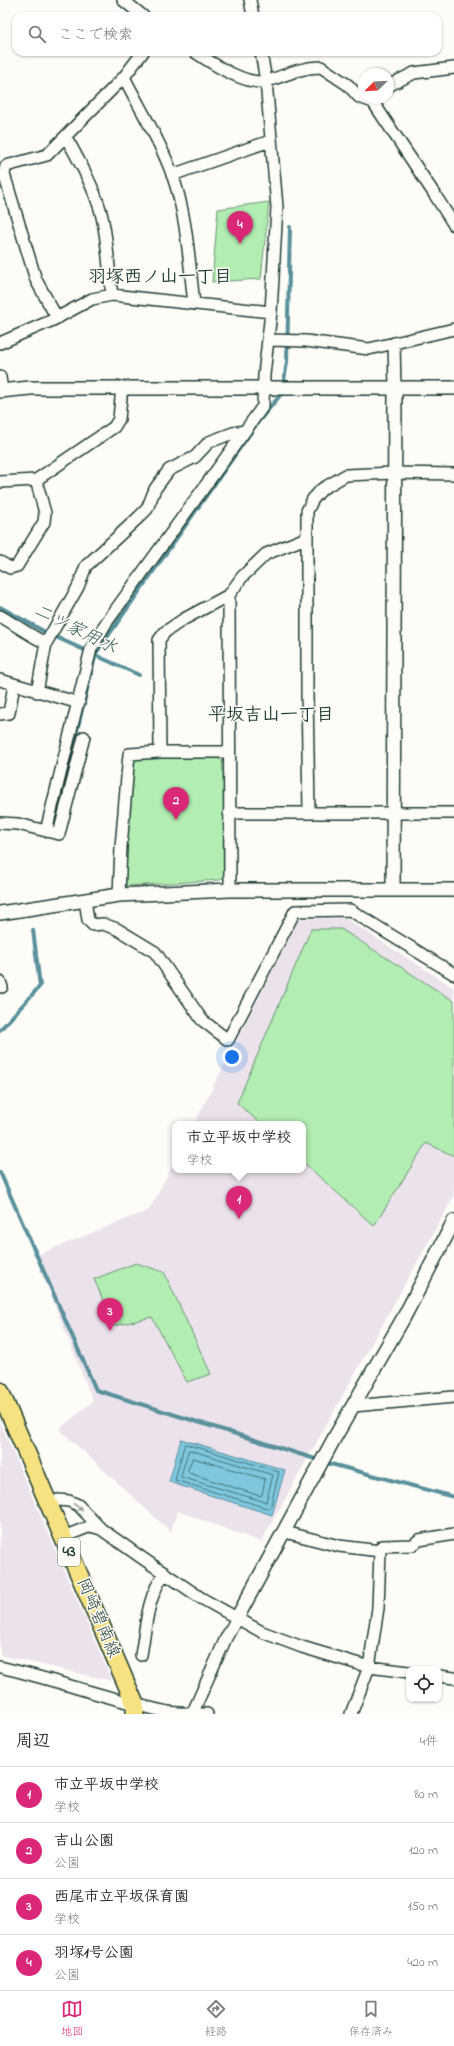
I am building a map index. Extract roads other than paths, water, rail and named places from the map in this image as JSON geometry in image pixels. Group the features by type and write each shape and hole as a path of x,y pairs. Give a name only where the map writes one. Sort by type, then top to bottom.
{"main road":[{"name":"岡崎碧南線","path":"0,1391 135,1709"}],"street":[{"path":"123,0 138,12"},
{"path":"250,0 252,12"},
{"path":"57,318 36,280 4,174 6,166 47,155 124,77 140,56"},
{"path":"201,56 214,65 250,81 266,81 296,70 321,67 348,85 358,97"},
{"path":"0,823 18,824 50,832 76,744 79,703 91,649 106,623 263,406 265,388 264,375 272,312 277,207 270,141 266,81 262,56"},
{"path":"394,83 414,73 454,68"},
{"path":"124,77 164,155 172,175 183,215 194,304"},
{"path":"377,104 436,194 454,225"},
{"path":"66,137 88,177 100,210 104,226 112,295"},
{"path":"172,175 270,141"},
{"path":"0,343 57,318 92,299 112,295 272,312"},
{"path":"269,340 306,341 369,349 454,329"},
{"path":"393,889 394,813 392,695 395,388 394,344"},
{"path":"0,377 1,390 30,388 122,387 454,388"},
{"path":"0,482 36,480 114,427 119,419 122,387"},
{"path":"37,692 46,643 78,587 86,566 143,513 156,488 169,470 195,457 209,442 233,433 245,431"},
{"path":"309,812 307,511 313,499 322,489 346,475 394,473 454,474"},
{"path":"0,562 10,568 17,566 44,522 45,513 36,480"},
{"path":"160,752 159,640 165,632 184,619 229,595 242,577 266,554 306,538"},
{"path":"229,595 230,890"},
{"path":"0,616 23,629 27,634 46,643"},
{"path":"0,680 79,703"},
{"path":"0,714 9,713 14,684"},
{"path":"119,895 129,754 160,752 229,752"},
{"path":"229,814 309,812 454,813"},
{"path":"0,913 119,895 230,890 454,890"},
{"path":"86,900 88,920 93,925 102,924 117,929 155,952 202,1020 228,1040 295,911 350,910 454,974"},
{"path":"193,1712 226,1638 285,1532 335,1437 404,1317 454,1221"},
{"path":"353,1406 454,1397"},
{"path":"48,1504 58,1500 69,1501 78,1505 101,1529 165,1574 201,1598 262,1632 302,1648 369,1666 406,1672"},
{"path":"63,1537 91,1526 101,1529"},
{"path":"285,1532 339,1546 380,1551"},
{"path":"351,1714 369,1666 378,1608 380,1551 382,1546 412,1545 419,1540 454,1534"},
{"path":"141,1655 150,1601 154,1590 165,1574"},
{"path":"0,1667 40,1676 135,1709 170,1713 193,1712 207,1714"},
{"path":"442,1676 454,1678"}],"water":[{"path":"181,1439 285,1470 272,1515 169,1482"}],"waterway":[{"path":"53,828 96,653 258,422 282,393 287,362 290,227"},
{"name":"二ツ家用水","path":"0,607 47,633 139,675"},
{"path":"0,1030 40,986 33,930"},
{"path":"0,1172 96,1390 331,1464 454,1497"}],"place":[{"name":"羽塚1号公園","path":"240,244"},
{"name":"吉山公園","path":"176,820"},
{"name":"市立平坂中学校","path":"239,1219"},
{"name":"西尾市立平坂保育園","path":"110,1331"}],"district":[{"name":"羽塚西ノ山一丁目","path":"160,278"},
{"name":"平坂吉山一丁目","path":"271,716"}]}
